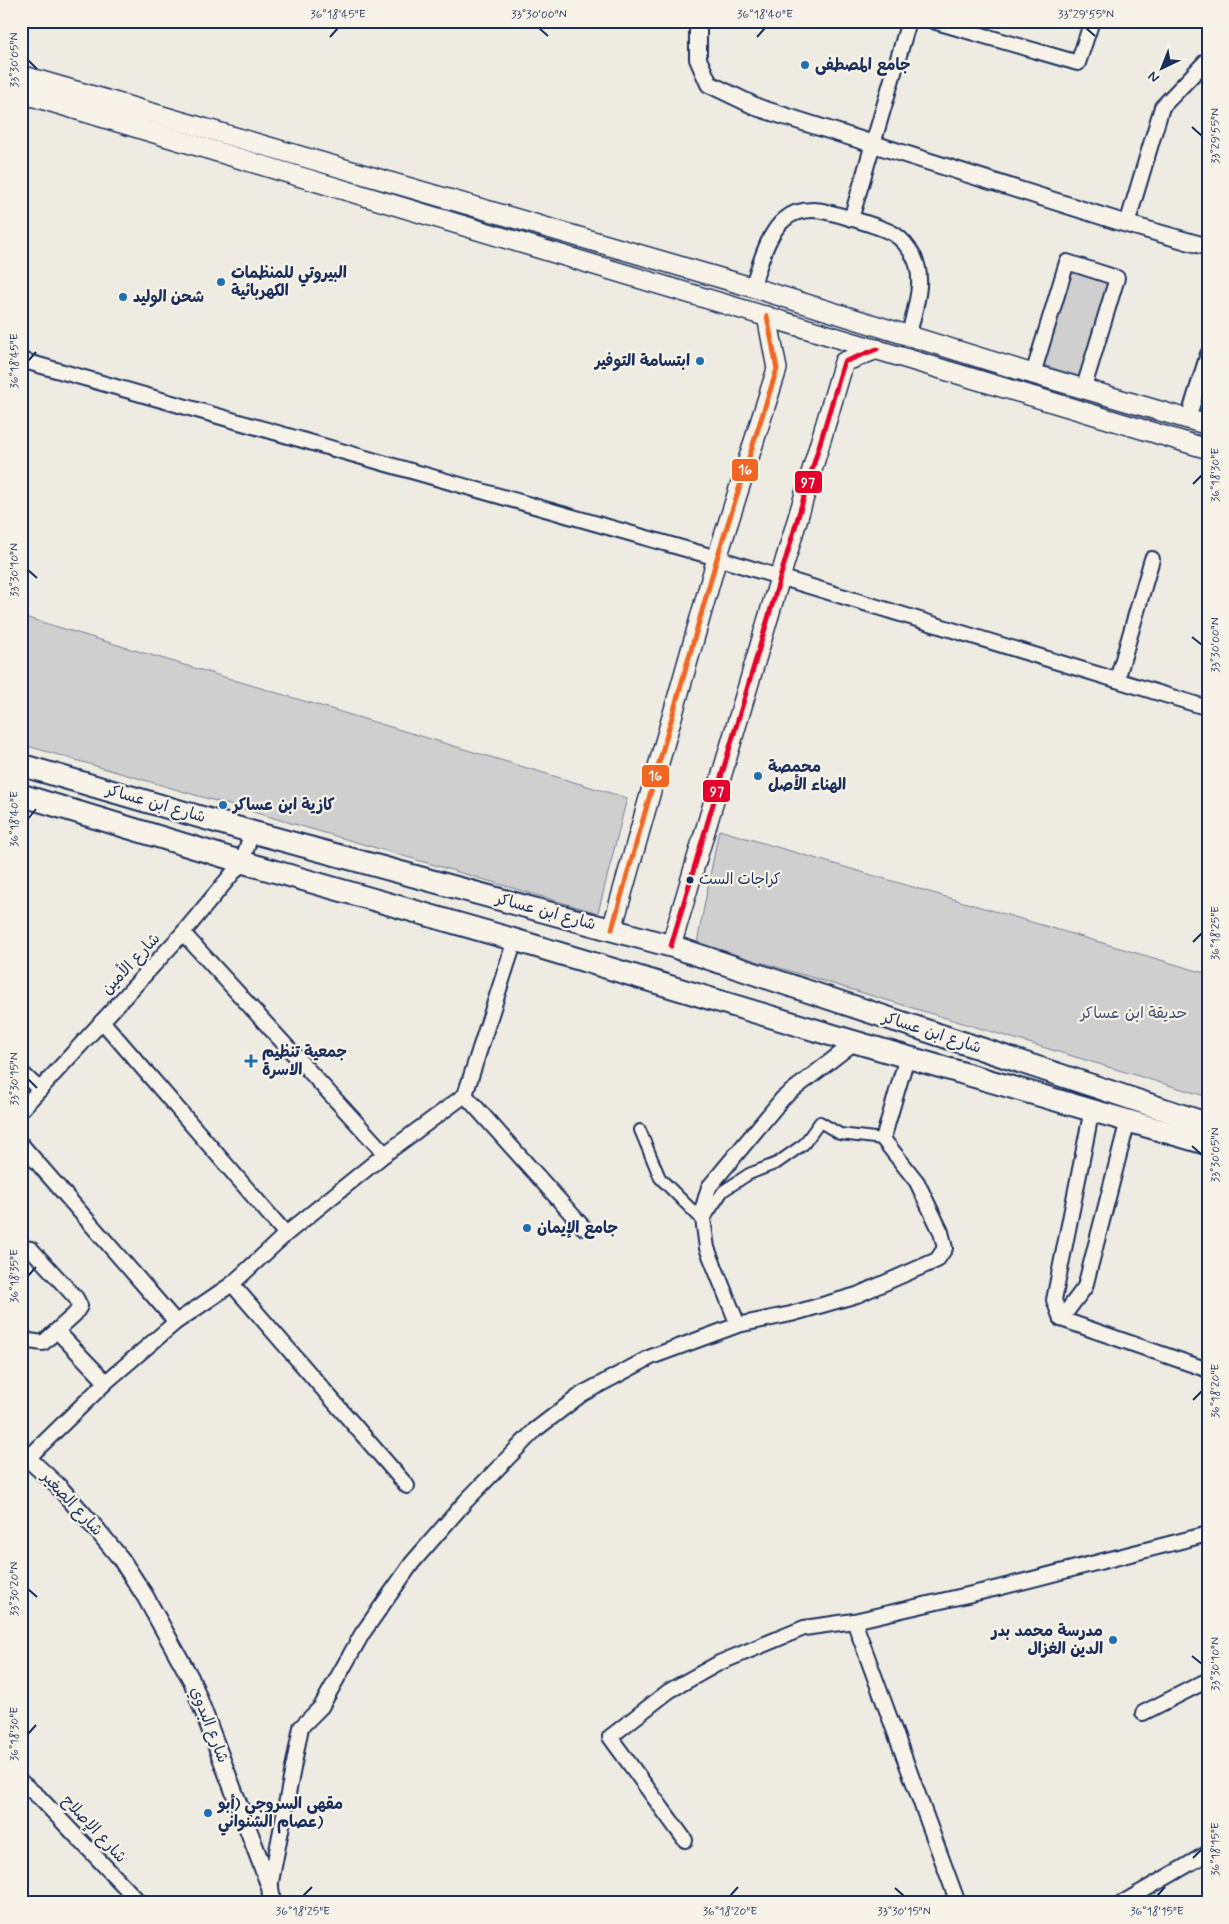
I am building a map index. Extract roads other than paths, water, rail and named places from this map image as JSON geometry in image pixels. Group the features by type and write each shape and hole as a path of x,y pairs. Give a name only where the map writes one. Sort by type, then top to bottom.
{"main road":[{"path":"21,75 752,287 1033,374 1084,387 1208,425"},
{"path":"21,93 1208,449"},
{"path":"612,929 717,558 777,369 767,316"},
{"path":"671,946 844,362 877,349"},
{"name":"شارع ابن عساكر","path":"21,765 252,832 671,946 1208,1124"},
{"name":"شارع ابن عساكر","path":"21,795 242,862 515,940 855,1042 1208,1144"}],"street":[{"path":"851,219 908,21"},
{"path":"933,21 1078,63 1092,21"},
{"path":"702,24 698,59 709,84 758,108 1127,224 1208,247"},
{"path":"1127,224 1162,107 1208,59"},
{"path":"752,287 772,233 786,218 800,211 816,210 881,228 895,235 906,245 914,257 918,272 919,287 909,335"},
{"path":"1033,374 1067,262 1117,278 1084,387"},
{"path":"1188,419 1208,354"},
{"path":"21,360 717,558 1208,708"},
{"path":"1117,680 1152,559"},
{"name":"شارع الأمين","path":"21,1110 183,933 242,862 252,832"},
{"path":"183,933 385,1154"},
{"path":"24,1455 176,1322 232,1284 286,1234 385,1154 465,1095 515,940"},
{"path":"102,1021 286,1234"},
{"path":"738,1325 707,1248 702,1211 709,1187 783,1098 855,1042"},
{"path":"883,1139 907,1057"},
{"path":"21,1072 40,1090"},
{"path":"465,1095 584,1228"},
{"path":"1061,1319 1054,1300 1092,1110"},
{"path":"1061,1319 1085,1287 1128,1120"},
{"path":"271,1895 301,1727 321,1708 362,1634 412,1563 466,1501 536,1430 582,1394 651,1357 738,1325 791,1314 858,1295 938,1260 945,1248 941,1232 917,1182 883,1139 840,1134 820,1122 804,1144 777,1163 749,1174 723,1191 703,1221"},
{"path":"640,1130 660,1178 703,1221"},
{"path":"21,1144 176,1322"},
{"path":"21,1247 30,1249 76,1298 80,1306 75,1314 43,1343 29,1341 21,1335"},
{"path":"232,1284 407,1486"},
{"path":"1061,1319 1208,1370"},
{"path":"56,1331 106,1382"},
{"name":"شارع الصغير","path":"24,1455 59,1487 120,1559"},
{"path":"685,1840 610,1737 669,1691 719,1663 804,1628 854,1621 998,1588 1208,1534"},
{"name":"شارع البدوي","path":"120,1559 145,1596 192,1681 271,1895"},
{"path":"854,1621 958,1903"},
{"path":"1143,1713 1208,1680"},
{"name":"شارع الإصلاح","path":"21,1782 39,1797 140,1903"},
{"path":"1122,1903 1208,1853"}],"place":[{"name":"جامع المصطفى","path":"805,65"},
{"name":"البيروتي للمنظمات الكهربائية","path":"221,282"},
{"name":"شحن الوليد","path":"123,297"},
{"name":"ابتسامة التوفير","path":"700,361"},
{"name":"محمصة الهناء الأصل","path":"758,776"},
{"name":"كازية ابن عساكر","path":"223,805"},
{"name":"كراجات الست","path":"690,880"},
{"name":"جمعية تنظيم الاسرة","path":"251,1061"},
{"name":"جامع الإيمان","path":"527,1228"},
{"name":"مدرسة محمد بدر الدين الغزال","path":"1113,1640"},
{"name":"مقهى السروجي (أبو عصام الشنواني)","path":"208,1813"}],"park label":[{"name":"حديقة ابن عساكر","path":"1134,1013"}]}
